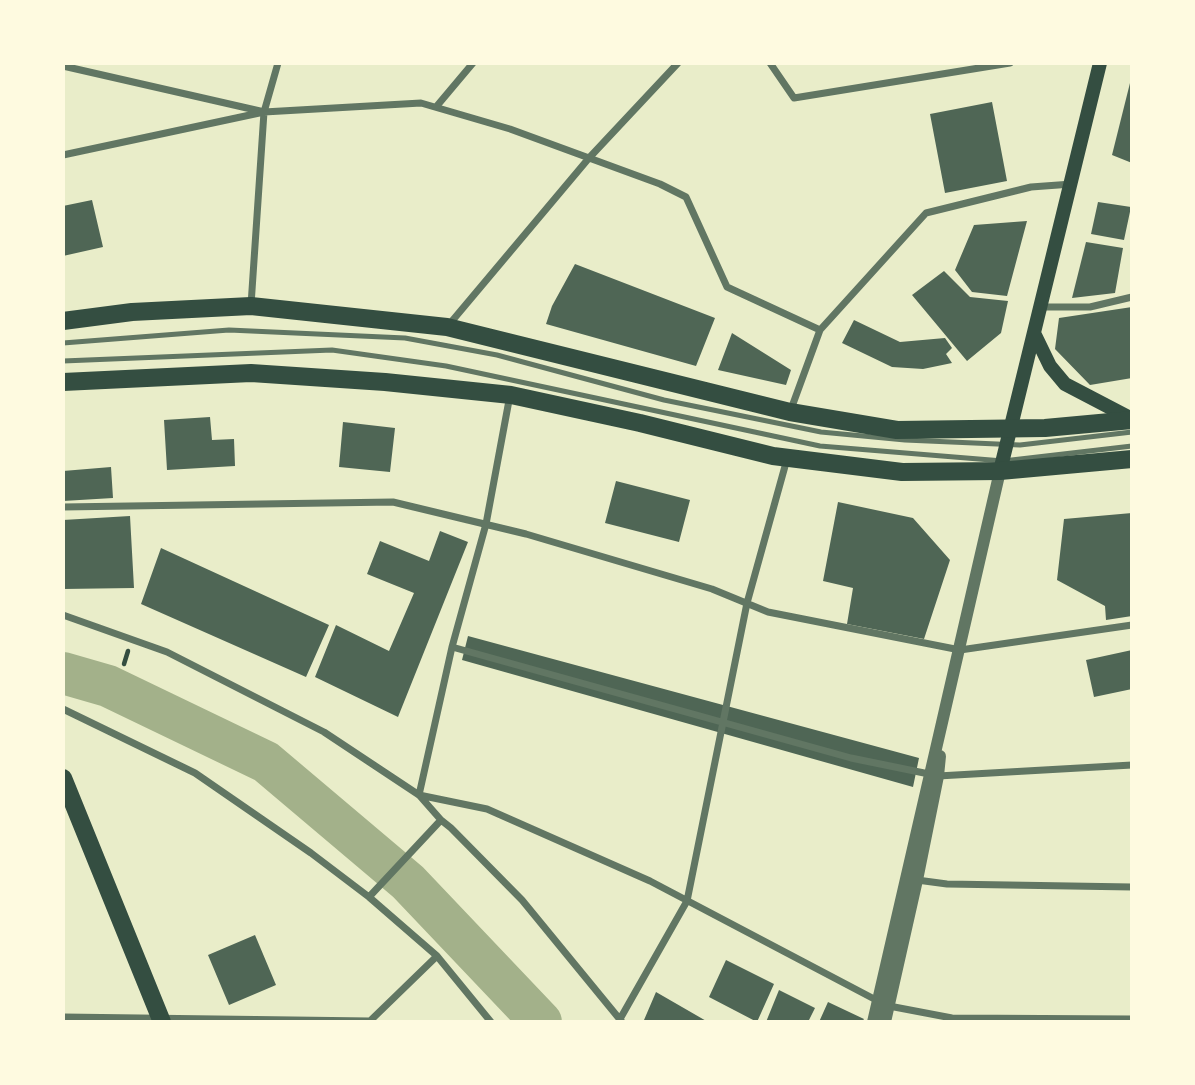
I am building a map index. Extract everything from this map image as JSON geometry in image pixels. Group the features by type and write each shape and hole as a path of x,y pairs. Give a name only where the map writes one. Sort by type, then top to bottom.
{"main road":[{"path":"1001,466 1100,63"},
{"path":"63,321 132,312 251,306 447,327 790,412 897,430 1009,437 1132,419"},
{"path":"1034,333 1050,366 1065,384 1132,419"},
{"path":"63,382 251,373 385,382 510,395 787,458 902,472 1132,459"},
{"path":"63,778 161,1020"}],"street":[{"path":"251,306 264,112 278,63"},
{"path":"436,107 472,63"},
{"path":"447,327 589,158 678,63"},
{"path":"770,63 793,98 1010,63"},
{"path":"63,66 264,112"},
{"path":"63,155 264,112 421,103 510,129 660,184 687,197 727,287 820,330"},
{"path":"790,412 820,330 926,212 1031,187 1072,184"},
{"path":"1041,307 1090,307 1132,297"},
{"path":"419,795 452,647 486,524 510,395"},
{"path":"63,615 167,652 324,732 419,795 522,900 621,1021 687,901 747,603 787,458"},
{"path":"873,1022 883,1004 917,880 942,727 1001,466"},
{"path":"63,507 393,502 526,534 712,589 768,612 960,649 1132,625"},
{"path":"452,647 851,758 934,775 1132,765"},
{"path":"63,709 195,773 311,853 369,897 437,956 491,1022"},
{"path":"885,1022 883,1004 934,775"},
{"path":"419,795 487,809 650,881 883,1004 952,1018 1132,1019"},
{"path":"369,897 441,820"},
{"path":"917,880 947,884 1132,887"},
{"path":"63,1017 370,1021 437,956"}],"lane":[{"path":"63,342 229,330 405,338 497,355 664,400 821,432 905,440 1009,437 1020,445 1132,432"},
{"path":"63,361 332,350 446,366 820,446 1001,466 1132,446"}],"building":[{"path":"1130,83 1132,84 1132,163 1112,155"},
{"path":"992,102 1007,181 945,193 930,114"},
{"path":"92,200 103,247 63,256 63,206"},
{"path":"1098,202 1131,207 1124,240 1091,234"},
{"path":"1027,221 1007,296 972,292 955,270 974,225"},
{"path":"1086,242 1123,248 1115,293 1072,298"},
{"path":"575,264 715,318 696,366 546,324 552,306"},
{"path":"944,271 970,297 1008,301 1001,333 967,361 912,295"},
{"path":"1132,307 1132,378 1090,385 1055,349 1059,318"},
{"path":"854,320 900,342 945,338 952,348 946,354 952,363 923,369 892,367 842,343"},
{"path":"732,333 791,370 786,385 718,370"},
{"path":"210,417 212,440 234,439 235,466 167,470 164,420"},
{"path":"343,422 395,428 390,472 339,467"},
{"path":"111,467 113,498 63,501 63,471"},
{"path":"616,481 690,500 679,542 605,523"},
{"path":"838,502 913,518 950,560 924,639 847,624 853,588 823,581"},
{"path":"1132,513 1132,616 1106,620 1105,606 1057,580 1064,519"},
{"path":"130,516 134,588 63,589 63,520"},
{"path":"440,531 468,542 398,717 315,677 336,625 389,651 414,593 367,574 380,541 429,561"},
{"path":"161,548 329,625 306,677 141,604"},
{"path":"468,636 919,758 913,787 462,660"},
{"path":"1132,650 1132,689 1094,697 1086,660"},
{"path":"255,935 276,985 229,1005 208,955"},
{"path":"726,960 774,984 757,1022 709,997"},
{"path":"779,990 815,1008 808,1022 766,1022"},
{"path":"656,992 708,1022 646,1022 644,1020"},
{"path":"828,1002 864,1019 862,1022 819,1022"}],"waterway":[{"path":"63,673 108,686 266,762 408,882 541,1022"}]}
